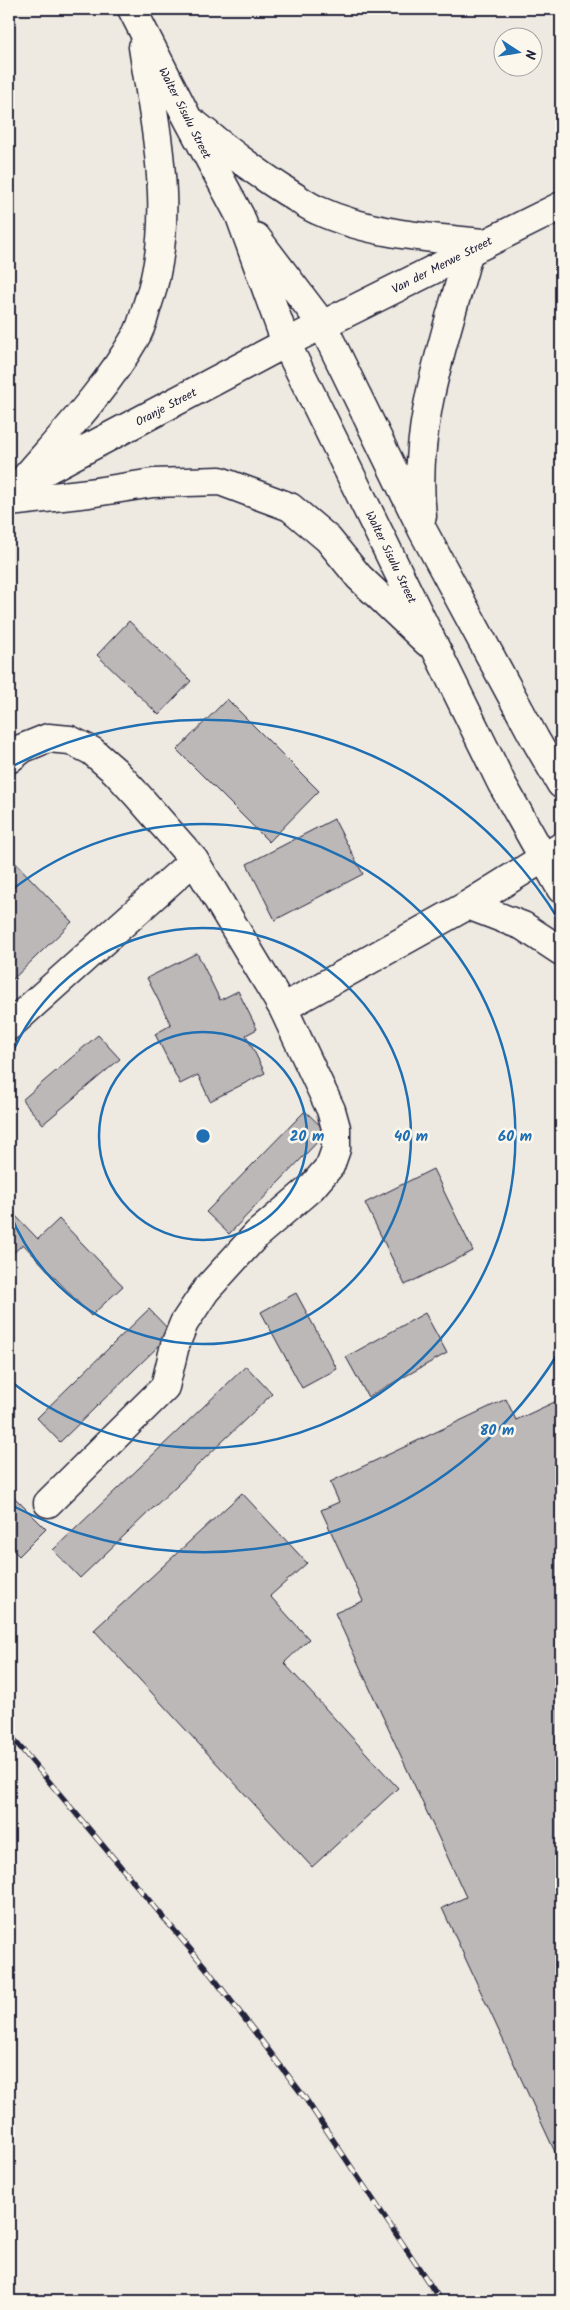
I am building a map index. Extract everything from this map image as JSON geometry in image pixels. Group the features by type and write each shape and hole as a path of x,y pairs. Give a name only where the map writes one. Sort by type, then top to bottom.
{"main road":[{"name":"Walter Sisulu Street","path":"136,16 240,216 286,343 502,784 553,853 561,889"},
{"path":"12,492 107,383 137,336 156,281 164,226 162,167 136,16"},
{"path":"188,119 262,176 316,210 353,223 390,232 476,248 423,426 418,486 423,531"},
{"name":"Van der Merwe Street","path":"322,324 561,206"},
{"name":"Walter Sisulu Street","path":"240,216 322,324 423,531 561,784"},
{"name":"Oranje Street","path":"12,492 322,324"},
{"path":"12,492 89,493 153,483 220,482 290,508 328,539 371,588 439,653"},
{"path":"9,759 23,748 48,738 70,740 92,751 115,771 194,860 283,1008 331,1110 336,1128 336,1149 330,1166 312,1187 257,1234 206,1290 184,1323 165,1387 48,1503"},
{"path":"283,1008 468,905 553,853"},
{"path":"9,1026 194,860"},
{"path":"468,905 523,926 561,951"}],"building":[{"path":"129,621 191,681 159,715 97,655"},
{"path":"227,699 319,791 269,842 177,750"},
{"path":"334,819 363,874 275,920 247,864"},
{"path":"9,856 72,922 9,983"},
{"path":"197,953 220,1000 238,991 257,1029 246,1035 265,1073 210,1101 198,1075 180,1084 155,1034 171,1025 147,978"},
{"path":"98,1035 120,1059 43,1124 22,1100"},
{"path":"305,1111 327,1132 229,1234 206,1212"},
{"path":"433,1169 473,1251 405,1285 365,1203"},
{"path":"12,1212 38,1239 59,1219 123,1286 91,1316 23,1244 9,1257 9,1216"},
{"path":"296,1293 337,1369 302,1388 261,1312"},
{"path":"149,1309 172,1333 60,1442 37,1418"},
{"path":"425,1313 447,1353 368,1397 346,1357"},
{"path":"246,1366 272,1394 80,1578 53,1550"},
{"path":"506,1399 516,1420 561,1399 561,2165 442,1908 466,1897 335,1613 363,1601 321,1510 339,1502 330,1482"},
{"path":"9,1492 46,1529 19,1556 9,1546"},
{"path":"242,1493 307,1563 270,1596 309,1639 284,1663 398,1788 312,1867 94,1630"}],"railway":[{"path":"9,1734 206,1968 305,2098 441,2301"}]}
